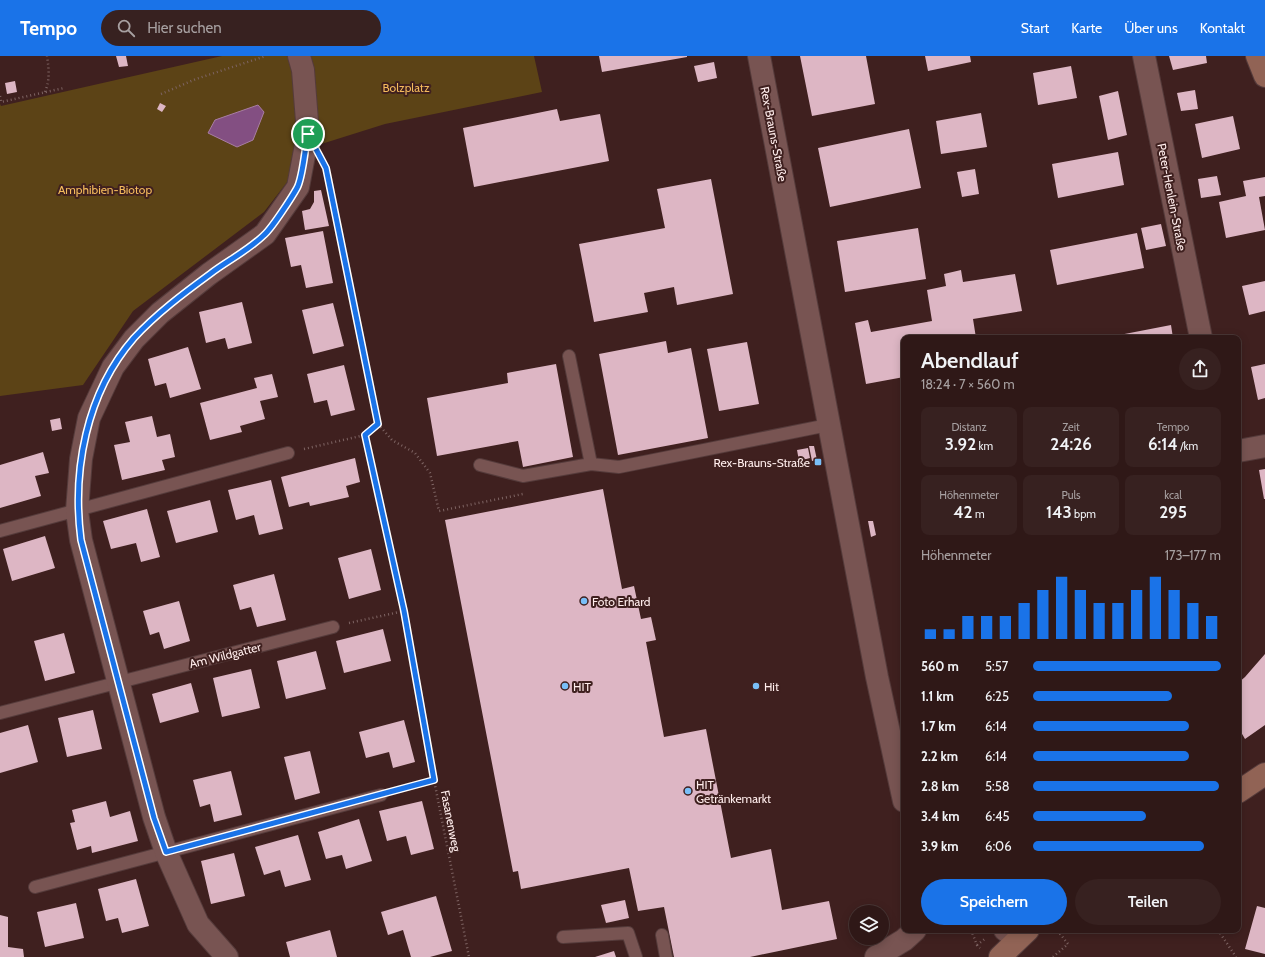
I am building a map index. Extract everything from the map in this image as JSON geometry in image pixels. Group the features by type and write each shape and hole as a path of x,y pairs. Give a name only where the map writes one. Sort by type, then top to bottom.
{"main road":[{"path":"1257,56 1265,76"},
{"path":"1241,790 1265,774"},
{"path":"991,953 1017,933"}],"street":[{"path":"227,957 198,924 166,852 154,818 117,683 81,540 77,511 81,460 89,418 113,367 134,338 160,314 209,274 265,234 298,186 308,134 303,70 299,56"},
{"name":"Rex-Brauns-Straße","path":"759,56 828,425 895,767 901,790"},
{"name":"Peter-Henlein-Straße","path":"1144,56 1200,335"},
{"path":"1241,450 1265,446"},
{"path":"876,957 904,940 912,933"}],"lane":[{"path":"569,356 592,464"},
{"path":"480,465 523,476 592,464 619,467 828,425"},
{"path":"0,531 288,453"},
{"name":"Am Wildgatter","path":"0,713 333,627"},
{"path":"35,887 381,795"},
{"path":"564,937 628,933 636,957"},
{"path":"662,935 666,957"}],"path":[{"path":"45,92 50,74 47,56"},
{"path":"161,94 196,79 266,56"},
{"path":"0,96 1,102 64,88"},
{"path":"288,453 365,435 378,424 326,168 308,134"},
{"name":"Fasanenweg","path":"365,435 404,611 434,780 469,957"},
{"path":"333,627 404,611"},
{"path":"381,795 434,780"},
{"path":"972,933 977,945 991,953"},
{"path":"1053,957 1068,944 1059,933"},
{"path":"1220,933 1236,957"}],"green space":[{"name":"Amphibien-Biotop","path":"222,56 534,56 542,92 385,124 315,146 264,212 133,311 83,385 0,396 0,104 1,106"}],"shaded area":[{"path":"258,105 264,112 253,140 237,147 208,133 215,120"}],"building":[{"path":"116,56 126,56 128,66 119,67"},
{"path":"599,56 687,56 687,57 602,72"},
{"path":"800,56 866,56 875,104 812,116"},
{"path":"925,56 970,56 971,62 928,71"},
{"path":"1169,56 1206,56 1207,63 1173,70"},
{"path":"714,62 717,78 698,82 694,66"},
{"path":"1071,66 1077,98 1038,105 1033,73"},
{"path":"15,81 17,92 7,94 5,83"},
{"path":"1195,90 1198,109 1181,111 1177,93"},
{"path":"1118,91 1127,135 1108,140 1099,96"},
{"path":"160,103 166,106 162,112 157,109"},
{"path":"557,109 560,121 600,114 609,161 474,187 463,128"},
{"path":"981,113 987,147 941,154 936,121"},
{"path":"1233,116 1240,149 1202,158 1195,124"},
{"path":"909,129 921,188 830,207 818,148"},
{"path":"1118,152 1124,185 1058,198 1052,164"},
{"path":"975,169 979,194 962,197 957,172"},
{"path":"1217,176 1221,195 1201,198 1198,179"},
{"path":"1265,177 1265,196 1259,197 1265,230 1226,238 1219,202 1246,196 1243,181"},
{"path":"711,179 733,294 677,305 674,287 644,293 648,312 594,322 579,244 665,228 657,189"},
{"path":"321,190 329,226 305,230 302,211 310,209 314,202 314,191"},
{"path":"1161,224 1166,246 1146,250 1141,228"},
{"path":"918,228 926,279 845,292 837,241"},
{"path":"323,231 333,283 306,288 301,265 291,267 285,238"},
{"path":"1137,233 1144,268 1057,285 1050,250"},
{"path":"961,270 963,282 1015,274 1022,311 973,319 976,335 901,335 901,378 866,384 855,323 868,320 871,332 932,321 927,290 946,286 944,274"},
{"path":"1265,281 1265,311 1249,315 1242,286"},
{"path":"242,302 252,343 228,349 225,338 206,343 199,312"},
{"path":"333,303 344,346 313,354 302,310"},
{"path":"1171,325 1173,335 1119,335"},
{"path":"666,341 668,353 691,348 708,438 618,455 599,354"},
{"path":"747,342 759,404 719,411 707,349"},
{"path":"188,347 201,389 170,398 166,383 155,386 148,359"},
{"path":"556,364 573,457 523,467 518,441 437,456 427,398 508,383 507,373"},
{"path":"1265,364 1265,398 1258,400 1251,367"},
{"path":"344,365 355,410 331,416 327,400 314,403 307,374"},
{"path":"272,374 278,397 260,401 265,419 240,426 242,432 210,440 200,403 257,388 254,378"},
{"path":"152,416 157,437 170,434 175,457 162,460 165,470 122,480 114,445 130,442 125,422"},
{"path":"60,418 62,429 52,431 50,420"},
{"path":"809,446 814,446 817,460 812,461"},
{"path":"808,448 810,458 799,461 797,450"},
{"path":"43,452 49,473 35,476 41,496 0,508 0,465"},
{"path":"355,458 360,482 346,486 349,497 310,506 309,502 289,507 281,477"},
{"path":"1265,469 1265,499 1264,499 1259,470"},
{"path":"271,480 283,529 259,535 254,515 236,520 228,490"},
{"name":"HIT","path":"603,489 622,589 634,586 641,619 651,617 656,640 646,642 664,737 706,729 731,858 771,849 782,910 829,901 837,939 750,957 674,957 664,907 638,911 629,868 521,889 518,871 513,872 445,520"},
{"path":"210,500 218,532 176,543 167,511"},
{"path":"147,509 160,557 141,562 136,543 111,549 103,521"},
{"path":"868,521 873,521 876,535 871,537"},
{"path":"45,536 55,568 12,581 3,549"},
{"path":"371,549 381,590 349,599 338,558"},
{"path":"274,574 286,620 257,627 251,607 240,610 233,585"},
{"path":"179,601 190,641 164,649 159,632 150,635 143,611"},
{"path":"383,629 391,661 344,673 336,641"},
{"path":"64,633 75,673 45,681 34,641"},
{"path":"316,651 326,689 286,699 277,661"},
{"path":"1265,654 1265,725 1245,739 1241,732 1241,680"},
{"path":"251,669 260,708 222,717 213,678"},
{"path":"191,683 199,712 160,723 152,694"},
{"path":"93,710 102,749 67,757 58,718"},
{"path":"404,720 415,762 393,768 389,752 366,758 359,732"},
{"path":"28,725 38,762 0,773 0,733"},
{"path":"310,751 320,793 295,800 284,757"},
{"path":"231,771 242,815 214,822 210,804 200,807 193,780"},
{"path":"106,801 110,817 130,811 138,841 92,853 91,846 77,850 70,823 75,822 72,810"},
{"path":"422,801 434,849 411,855 406,836 387,841 379,811"},
{"path":"359,819 372,861 346,869 342,855 326,859 318,832"},
{"path":"298,835 311,880 285,887 280,870 264,875 255,847"},
{"path":"234,853 245,896 211,904 201,861"},
{"path":"136,879 149,926 122,933 118,918 106,921 98,889"},
{"path":"436,896 452,951 430,957 411,957 403,930 388,935 381,912"},
{"path":"625,900 629,918 606,923 601,905"},
{"path":"76,903 84,938 45,947 37,912"},
{"path":"1257,906 1265,908 1265,954 1245,949"},
{"path":"0,915 8,917 8,947 23,949 24,957 0,957"},
{"path":"330,930 337,957 290,957 286,942"},
{"path":"614,951 616,957 595,957"}],"place":[{"name":"Rex-Brauns-Straße","path":"818,462"},
{"name":"Foto Erhard","path":"584,601"},
{"name":"HIT","path":"565,686"},
{"name":"Hit","path":"756,686"},
{"name":"HIT Getränkemarkt","path":"688,791"}],"route":[{"path":"308,134 326,168 378,424 365,435 404,611 434,780 166,852 154,818 117,683 81,540 77,511 81,460 89,418 113,367 134,338 160,314 209,274 265,234 298,186 308,134"}],"park label":[{"name":"Bolzplatz","path":"406,87"}]}
